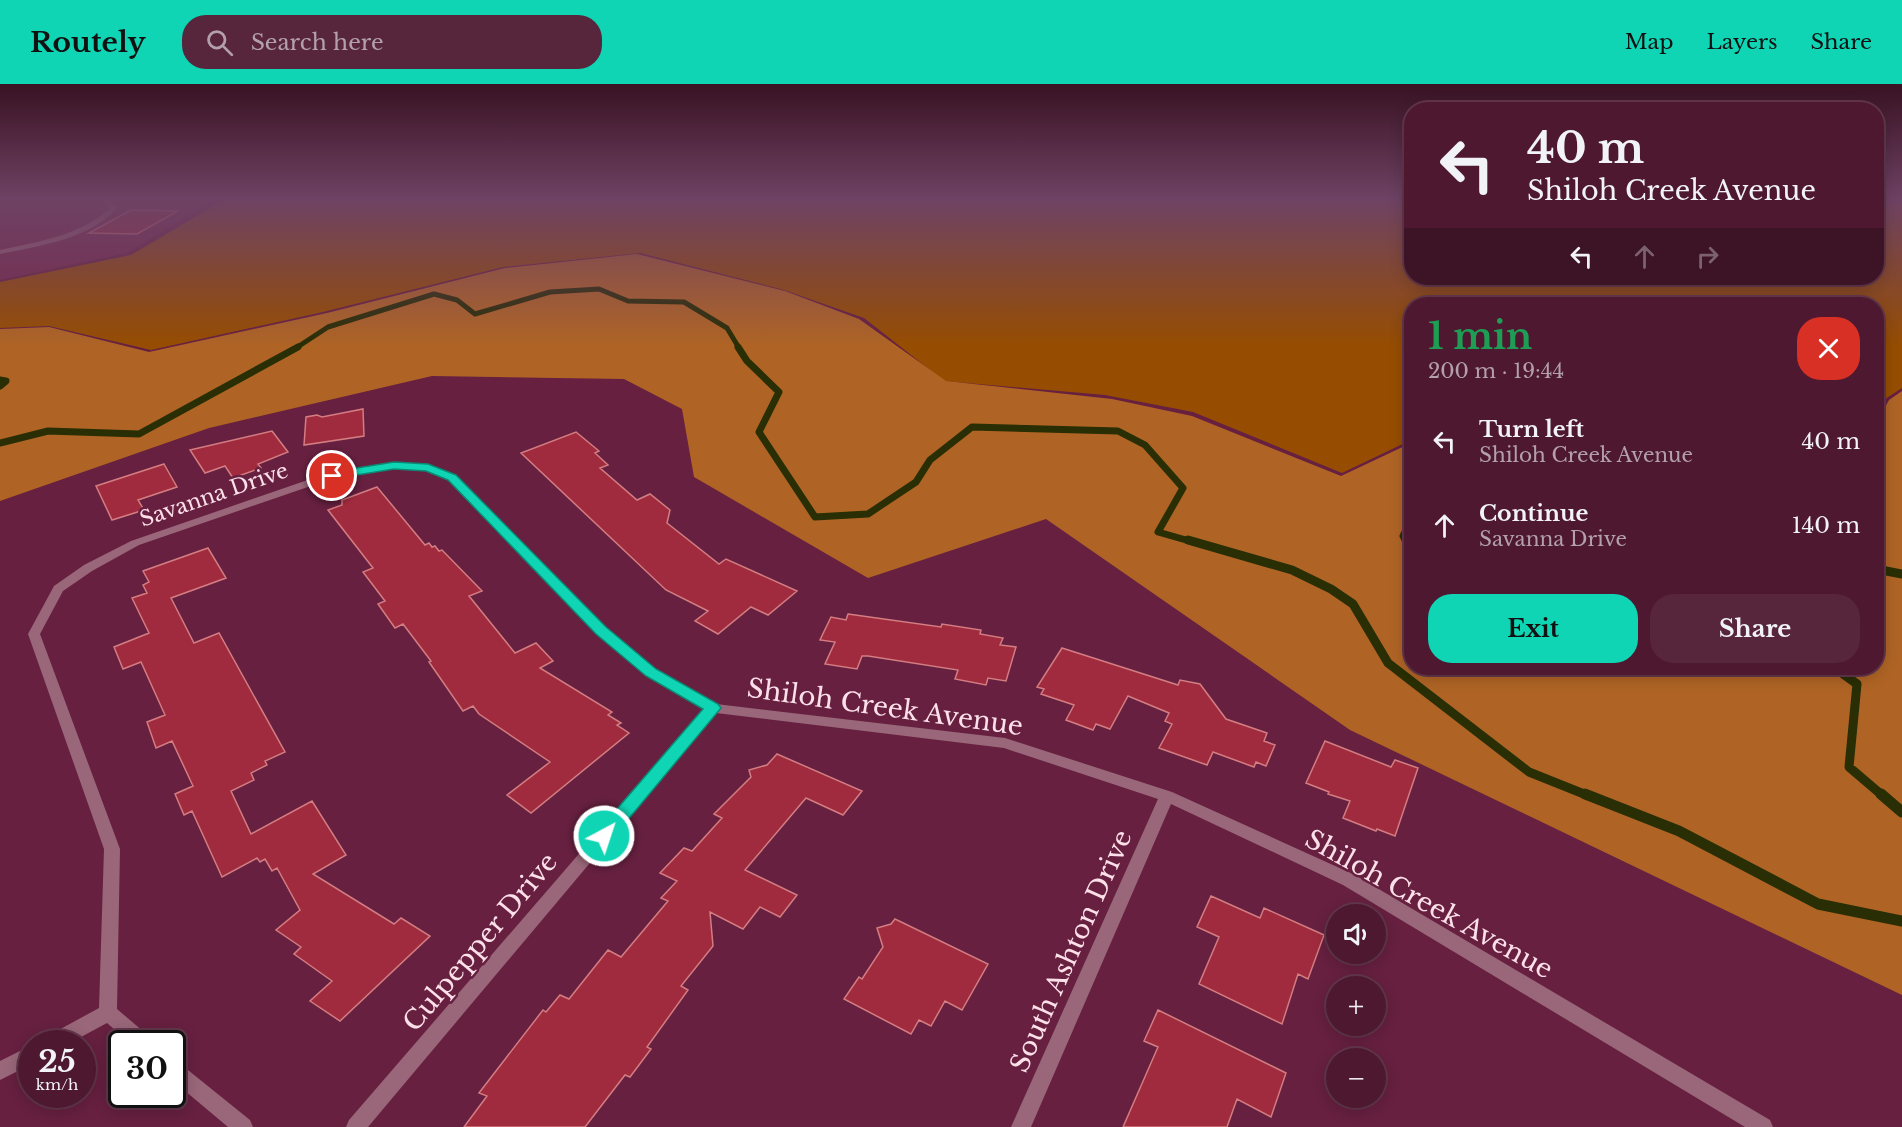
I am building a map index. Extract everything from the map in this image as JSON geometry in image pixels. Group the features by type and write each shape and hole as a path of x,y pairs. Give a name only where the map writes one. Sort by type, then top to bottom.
{"street":[{"name":"Savanna Drive","path":"108,1012 112,849 34,634 58,589 88,568 135,543 332,476 394,466"},
{"name":"Shiloh Creek Avenue","path":"394,466 428,468 452,478 601,631 651,672 713,708 1005,743 1167,796 1349,880 1763,1127"},
{"name":"Culpepper Drive","path":"356,1127 713,708"},
{"name":"South Ashton Drive","path":"1022,1127 1167,796"},
{"path":"75,1030 108,1012 129,1030"},
{"path":"0,1071 18,1061"},
{"path":"186,1080 243,1127"}],"shaded area":[{"path":"0,249 134,249 127,253 0,280"},
{"path":"142,249 1404,249 1404,285 1884,285 1884,249 1902,249 1902,388 1884,400 1884,297 1404,297 1404,443 1342,473 1193,412 1105,395 944,381 864,318 784,290 640,253 503,267 323,312 151,350 49,326 0,328 0,282 131,255"},
{"path":"637,254 785,291 859,319 946,381 1112,399 1192,416 1341,476 1404,446 1404,675 1884,675 1884,409 1889,400 1902,391 1902,995 1350,730 1046,519 868,578 694,477 682,409 624,379 432,376 209,428 0,501 0,329 49,327 149,352 327,313 505,268"}],"building":[{"path":"363,409 364,436 304,445 306,417 317,415 322,417"},
{"path":"272,431 288,452 258,464 261,468 233,478 225,466 205,473 190,450"},
{"path":"576,432 599,451 595,453 608,465 600,468 637,500 650,494 670,510 667,523 719,564 726,559 797,591 768,615 751,607 718,634 695,621 708,611 666,590 521,453"},
{"path":"164,464 177,487 138,500 144,510 112,520 96,486"},
{"path":"377,487 425,545 429,543 439,551 442,550 482,591 469,596 515,653 536,643 553,661 540,668 612,712 608,715 621,723 617,725 629,733 531,813 507,795 550,762 479,714 473,706 463,711 429,662 431,661 403,624 395,628 378,604 385,601 363,572 373,568 328,510 342,505 342,500"},
{"path":"208,548 226,578 171,598 194,643 219,633 285,752 265,761 267,765 251,773 254,780 231,791 251,834 312,801 346,855 313,874 394,924 401,918 430,936 340,1021 310,1001 332,981 294,954 301,947 276,930 300,910 277,868 272,871 265,859 260,862 257,858 222,877 192,811 184,815 175,794 193,786 172,741 156,748 147,722 165,715 141,662 123,669 114,647 149,633 132,598 147,593 143,585 149,582 143,571"},
{"path":"848,614 981,630 980,634 1003,638 1000,645 1016,647 1006,681 988,678 986,685 955,679 958,670 868,656 862,656 857,669 825,664 835,642 820,640 831,617 846,620"},
{"path":"1062,648 1178,685 1180,680 1200,684 1226,719 1267,733 1264,741 1275,745 1266,766 1256,762 1254,767 1213,752 1207,765 1159,748 1172,724 1165,721 1169,713 1128,696 1110,729 1096,724 1093,730 1066,720 1074,705 1041,694 1044,689 1037,687"},
{"path":"1325,741 1391,767 1395,760 1418,768 1395,836 1343,818 1350,801 1328,794 1329,792 1306,783"},
{"path":"777,754 862,791 843,815 806,798 745,870 797,895 780,917 760,907 743,929 710,912 713,946 681,986 688,990 647,1047 651,1049 630,1077 625,1075 585,1127 464,1127 487,1096 479,1093 543,1010 546,1012 560,995 569,999 608,950 621,957 668,901 661,898 677,881 660,873 684,848 692,851 722,818 714,814 751,777 749,770 767,765"},
{"path":"1211,896 1260,918 1264,908 1324,935 1308,979 1298,974 1282,1024 1199,984 1219,937 1197,927"},
{"path":"895,919 988,964 962,1010 945,1001 931,1026 919,1020 911,1034 844,999 859,977 862,979 883,947 877,928 891,924"},
{"path":"1158,1010 1286,1073 1271,1117 1237,1099 1227,1127 1123,1127 1158,1047 1144,1041"}],"waterway":[{"path":"296,348 328,327 434,294 457,300 475,314 550,292 599,289 628,301 684,302 727,328 739,348"},
{"path":"0,443 48,431 139,434 298,347"},
{"path":"738,347 747,361 779,392 759,432 815,517 868,514 916,482 930,460 972,427 1118,431 1145,445 1183,488 1158,532 1193,542"},
{"path":"0,380 6,381 0,386"},
{"path":"1404,534 1404,538"},
{"path":"1188,540 1292,570 1331,589 1353,604 1388,663 1529,772 1589,796"},
{"path":"1884,571 1902,574"},
{"path":"1845,675 1857,684 1849,767 1883,796"},
{"path":"1585,794 1679,831 1818,904 1902,921"},
{"path":"1881,794 1902,812"}],"route":[{"path":"332,476 394,466 428,468 452,478 601,631 651,672 713,708 604,836"}]}
